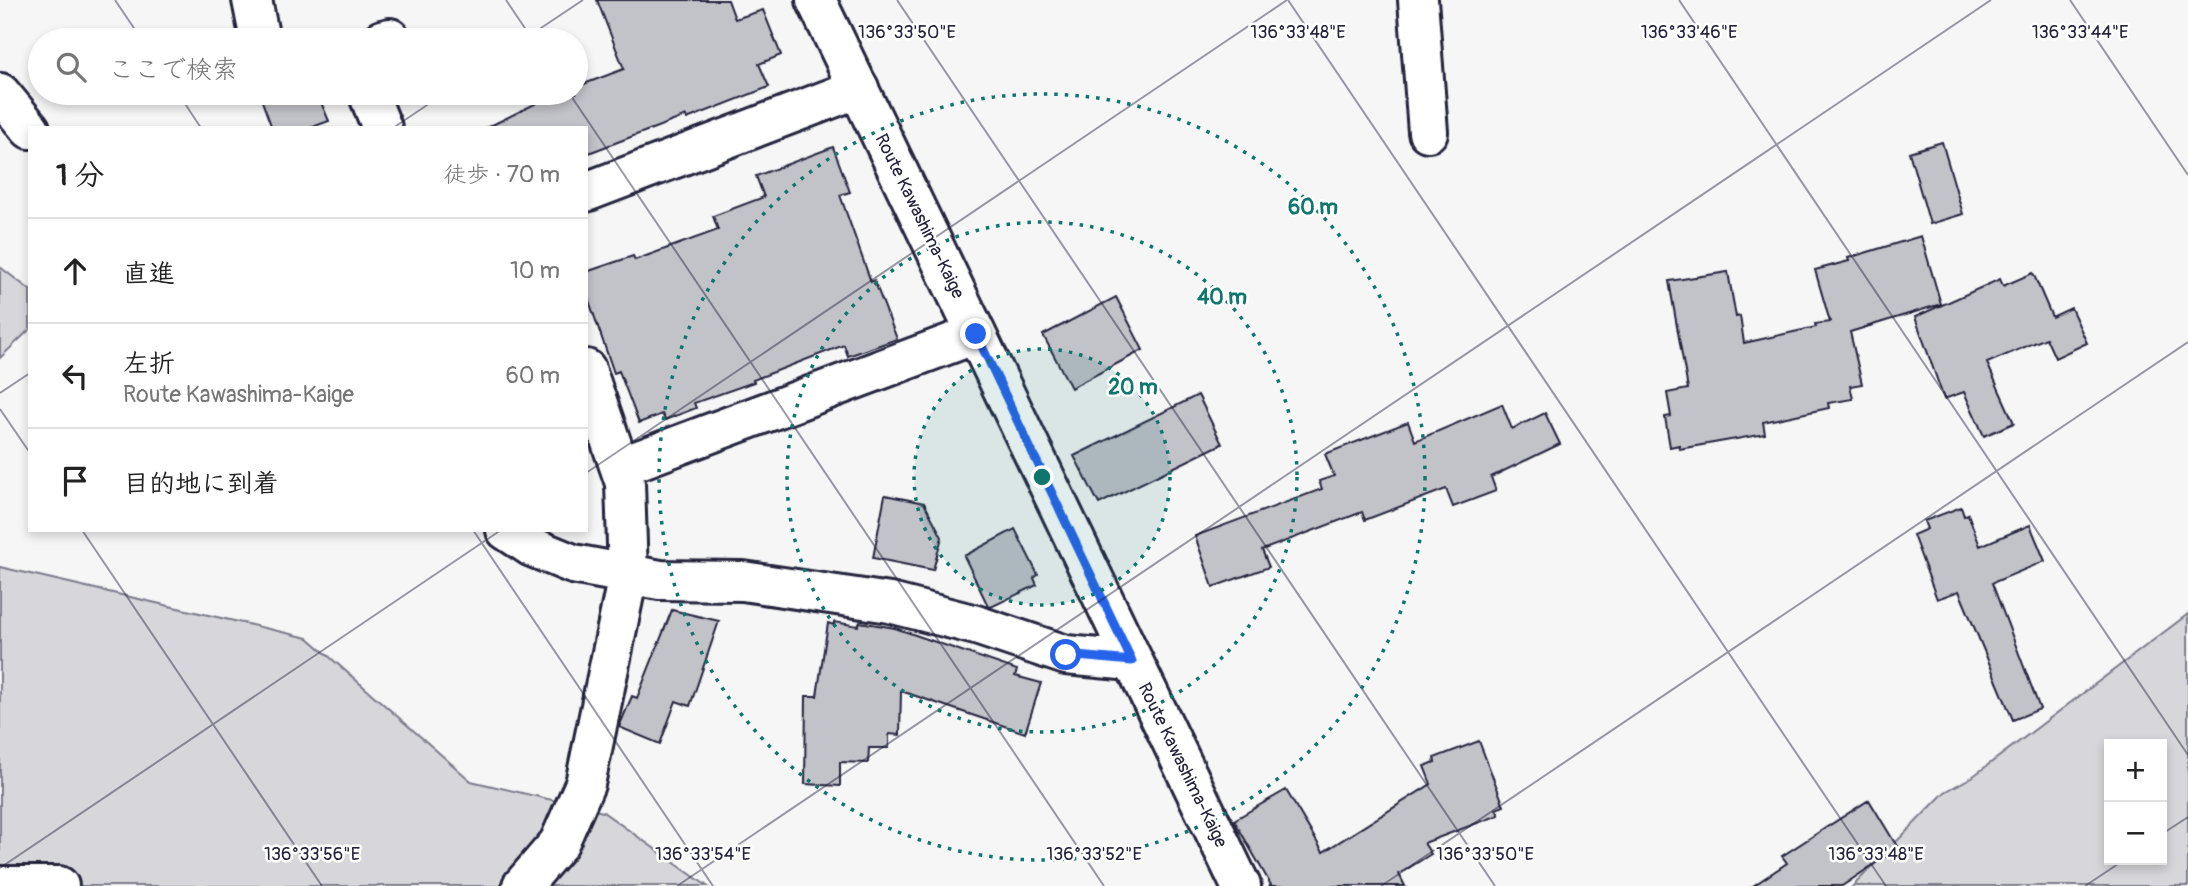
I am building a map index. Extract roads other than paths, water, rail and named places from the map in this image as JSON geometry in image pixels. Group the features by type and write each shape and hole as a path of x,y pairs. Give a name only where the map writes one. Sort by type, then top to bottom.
{"street":[{"path":"252,0 258,28"},
{"name":"Route Kawashima-Kaige","path":"817,0 1241,886"},
{"path":"1418,0 1428,132"},
{"path":"588,191 859,88"},
{"path":"0,93 28,127"},
{"path":"373,105 381,126"},
{"path":"620,467 976,334"},
{"path":"523,886 559,843 585,784 628,575 625,483 588,375"},
{"path":"509,532 532,547 573,564 660,580 743,581 878,601 976,625 1066,655 1132,661"},
{"path":"0,886 59,886"}]}
